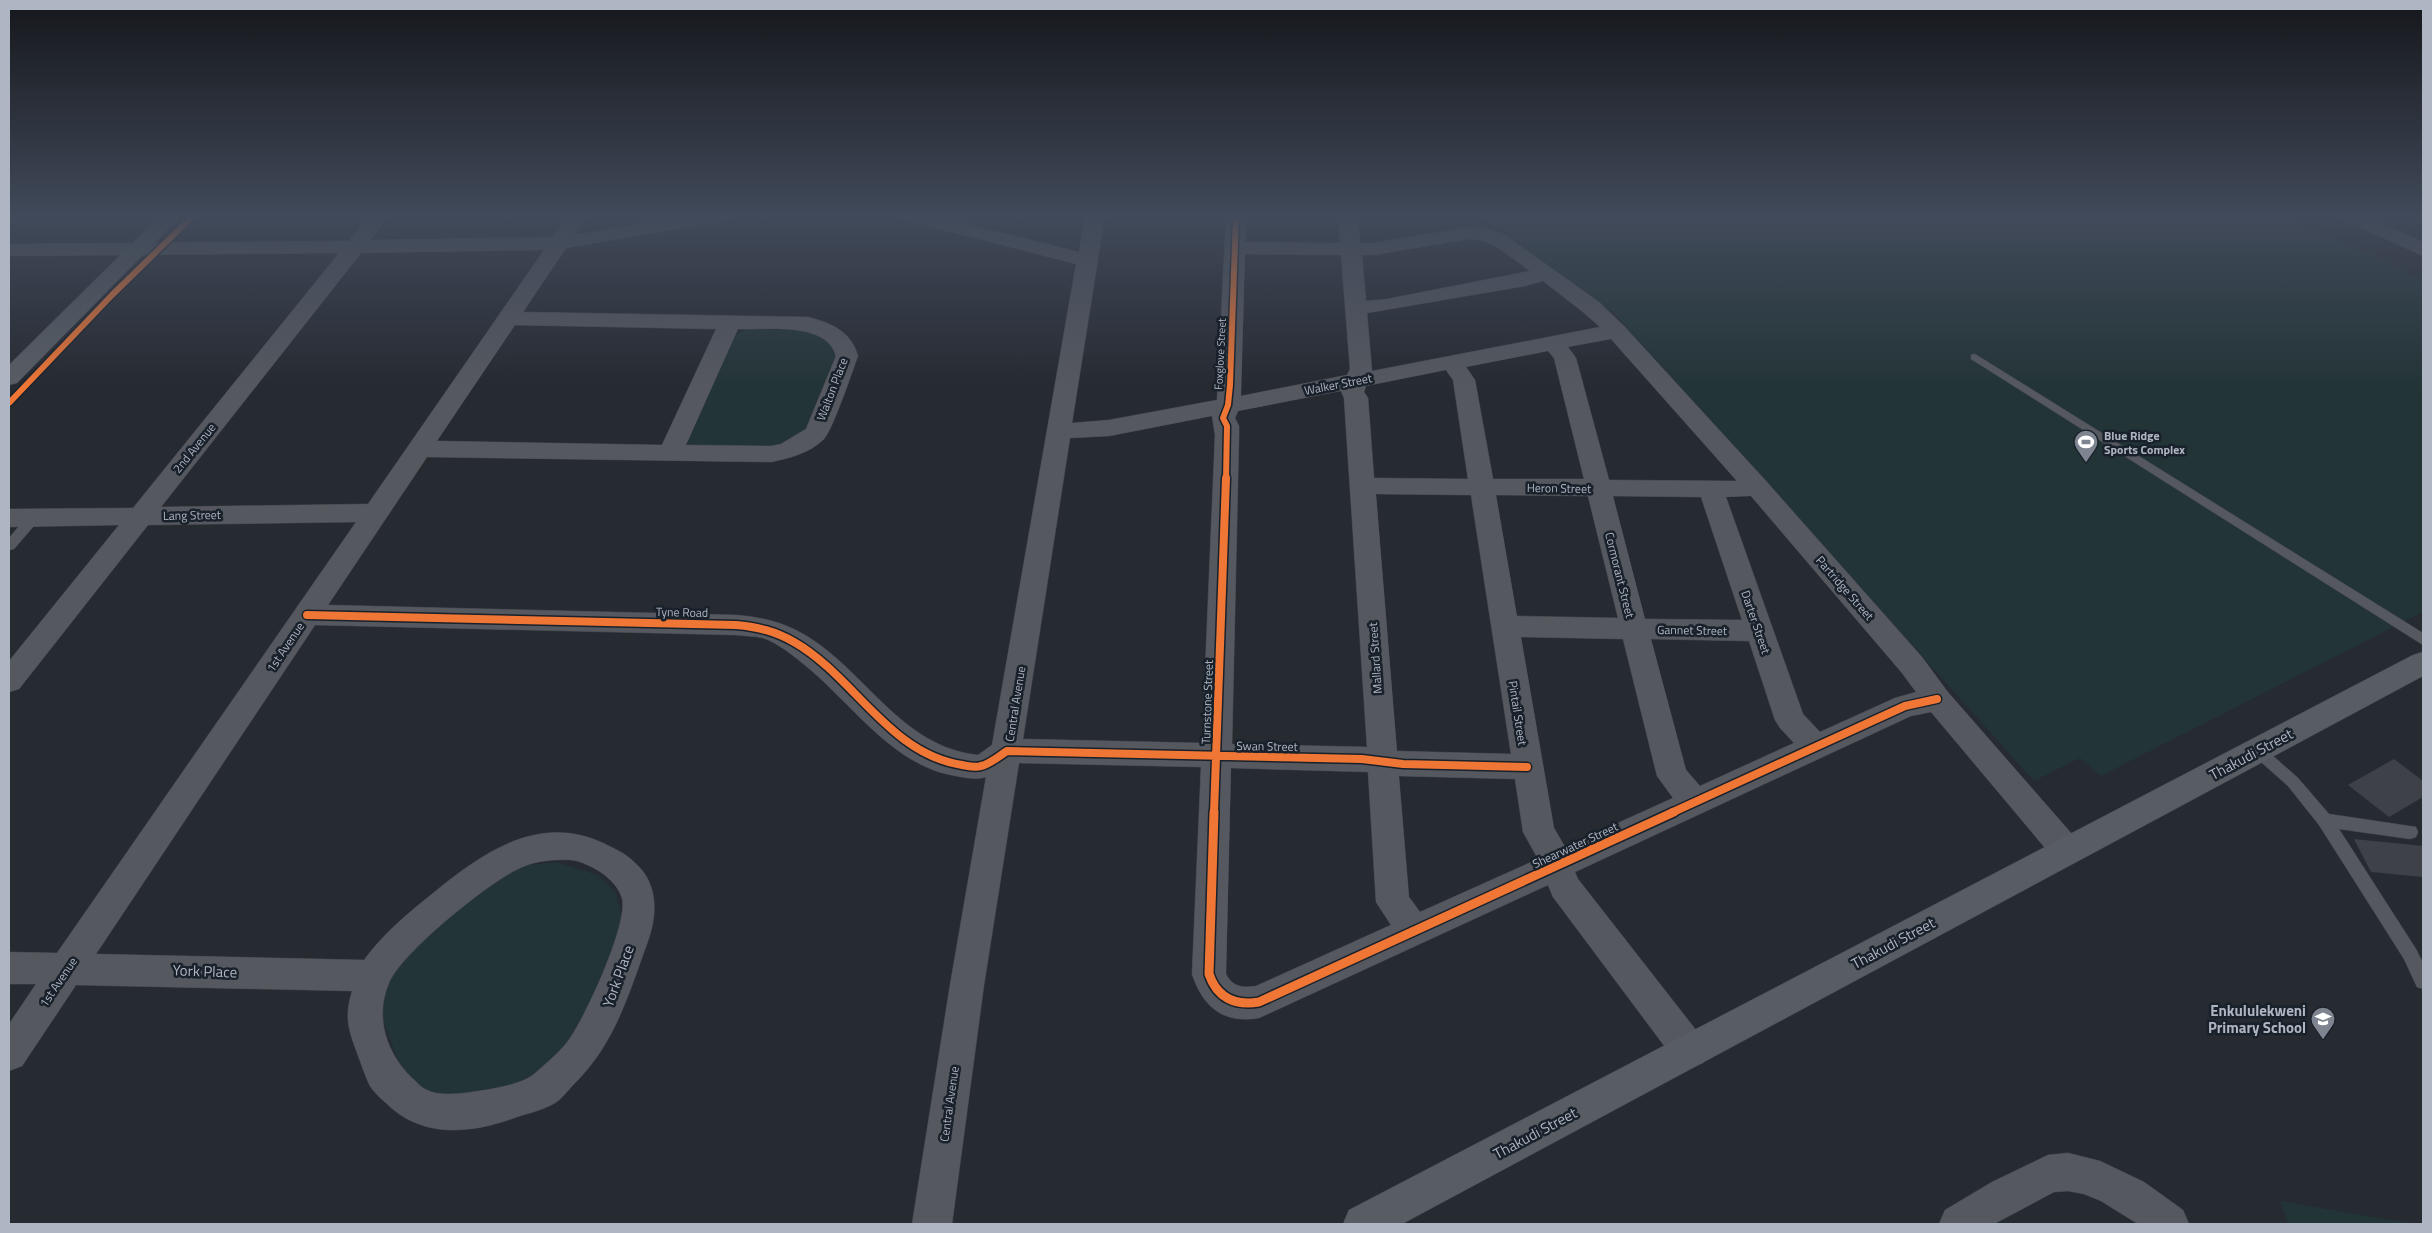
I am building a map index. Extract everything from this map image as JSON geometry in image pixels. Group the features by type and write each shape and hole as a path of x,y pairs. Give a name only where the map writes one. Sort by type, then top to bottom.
{"street":[{"path":"9,378 114,273"},
{"name":"2nd Avenue","path":"9,681 335,273"},
{"name":"1st Avenue","path":"9,1054 538,273"},
{"name":"Central Avenue","path":"932,1224 950,1089 1086,273"},
{"name":"Foxglove Street","path":"1228,405 1234,273"},
{"name":"Mallard Street","path":"1353,273 1361,370 1352,392 1356,398 1393,902 1415,931"},
{"path":"1355,308 1387,305 1525,280 1546,273"},
{"name":"Partridge Street","path":"1546,273 1591,308 1616,331 1757,487 1912,664 1936,699 2067,851"},
{"name":"Walton Place","path":"418,449 771,454 787,451 816,433 847,356 846,346 824,328 808,324 509,318"},
{"path":"670,453 730,322"},
{"name":"Walker Street","path":"1059,431 1108,428 1616,331"},
{"name":"Cormorant Street","path":"1554,343 1565,358 1672,776 1696,802"},
{"name":"Pintail Street","path":"1452,362 1464,380 1539,832 1550,848 1565,886 1690,1051"},
{"name":"Turnstone Street","path":"1222,997 1211,983 1209,974 1227,435 1227,426 1223,418 1228,405"},
{"name":"Heron Street","path":"1362,486 1710,489 1757,487"},
{"name":"Darter Street","path":"1710,489 1790,720 1816,747"},
{"name":"Lang Street","path":"9,518 375,513"},
{"name":"Tyne Road","path":"307,616 736,625 770,630 790,640 816,660 882,720 922,751 955,764 979,767 1007,751"},
{"name":"Gannet Street","path":"1505,626 1759,631"},
{"name":"Thakudi Street","path":"1363,1224 2423,664"},
{"name":"Shearwater Street","path":"1222,997 1234,1003 1247,1005 1259,1002 1905,706 1936,699"},
{"name":"Swan Street","path":"1007,751 1362,759 1403,764 1527,768"},
{"name":"York Place","path":"554,846 579,847 613,863 631,879 639,900 636,927 612,994 602,1018 580,1054 543,1090 492,1108 461,1112 430,1110 412,1102 384,1076 366,1027 364,1010 373,976 390,952 448,900 479,875 506,859 530,849 554,846"},
{"name":"York Place","path":"9,968 373,976"},
{"path":"1959,1224 2016,1189 2053,1173 2080,1174 2116,1187 2146,1206 2169,1224"}],"lane":[{"path":"1975,357 2423,640"},
{"path":"9,546 34,517"},
{"path":"2258,751 2293,782 2325,820 2410,954 2423,981"},
{"path":"2325,820 2410,832"}],"shaded area":[{"name":"Blue Ridge Sports Complex","path":"1558,273 2407,273 2423,280 2423,612 2101,776 2080,758 2034,781 1615,314"},
{"path":"748,329 810,331 820,334 835,347 836,357 824,393 809,426 800,436 787,442 757,448 696,447 688,443 688,437 734,336"},
{"path":"556,862 598,875 616,893 622,919 609,972 553,1069 506,1092 434,1098 402,1071 380,1012 385,974 404,954 500,876 528,865"},
{"path":"2280,1201 2414,1224 2288,1224"}],"building":[{"path":"2394,759 2423,781 2423,797 2389,817 2348,785"},
{"path":"2354,839 2423,846 2423,877 2371,872"}],"cycle path":[{"path":"9,403 135,273"},
{"path":"1234,273 1230,385 1228,405 1223,418 1227,426 1227,435 1209,974 1216,990 1227,999 1242,1003 1259,1002 1905,706 1937,699"},
{"path":"307,615 736,625 766,629 796,643 845,684 894,731 920,750 948,763 977,767 981,767 1007,751 1362,759 1403,764 1527,767"}],"place":[{"name":"Blue Ridge Sports Complex","path":"2086,463"},
{"name":"Enkululekweni Primary School","path":"2323,1040"}]}
